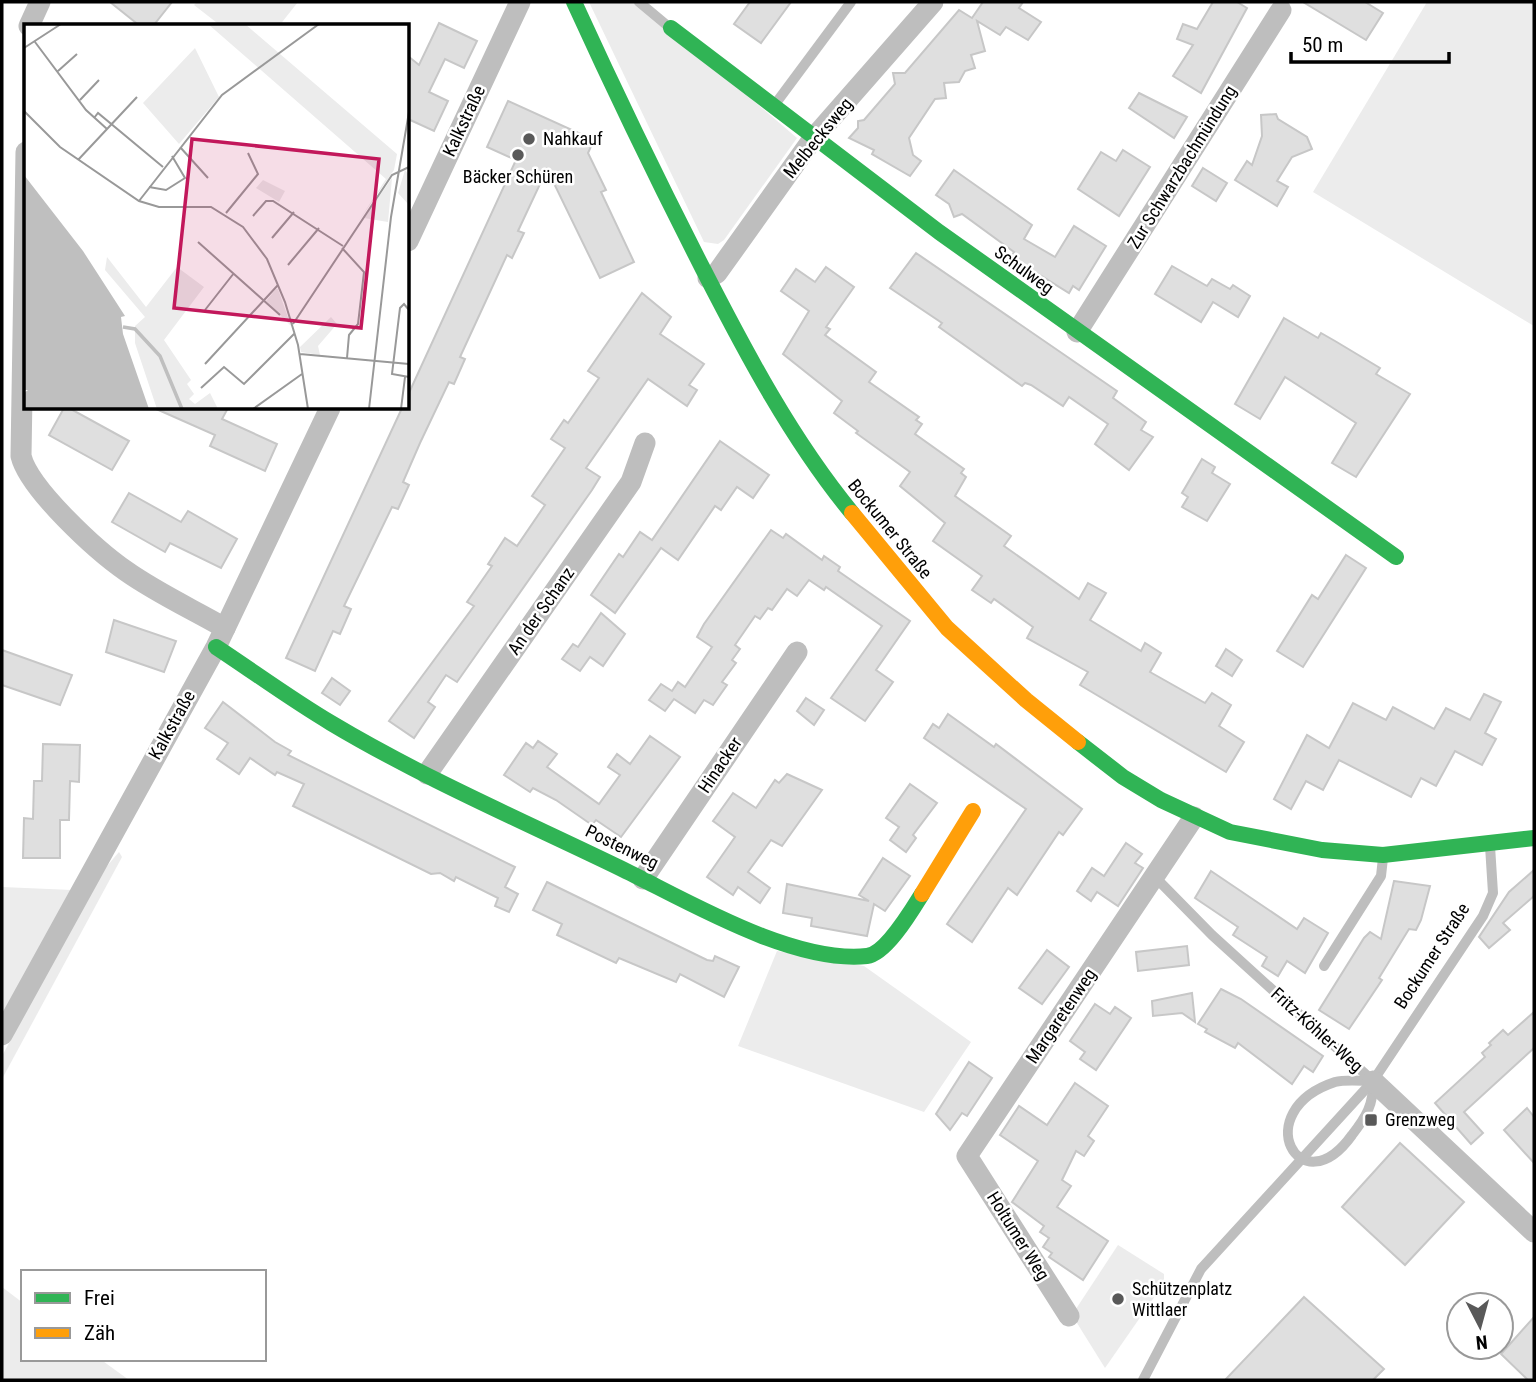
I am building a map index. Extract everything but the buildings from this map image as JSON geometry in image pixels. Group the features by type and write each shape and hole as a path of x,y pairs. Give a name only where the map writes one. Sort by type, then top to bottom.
{"street":[{"path":"30,24 40,2"},
{"name":"Kalkstraße","path":"410,237 520,2"},
{"name":"Bockumer Straße","path":"574,2 639,143 739,339 823,478 947,628 1042,714 1123,776 1194,817 1230,832 1322,850 1383,855 1534,838"},
{"name":"Melbecksweg","path":"708,278 717,273 812,140 933,2"},
{"name":"Zur Schwarzbachmündung","path":"1077,332 1284,6"},
{"name":"Schulweg","path":"671,28 812,140 1077,332 1396,557"},
{"path":"24,274 21,456 24,471 49,502 127,572 220,638"},
{"name":"Kalkstraße","path":"2,1035 220,638 329,410"},
{"name":"An der Schanz","path":"428,774 631,482 645,443"},
{"name":"Postenweg","path":"220,638 331,723 428,774 749,931 821,953 869,956 880,949 903,923 949,855 973,811"},
{"name":"Hinacker","path":"643,879 797,652"},
{"path":"1154,876 1194,817"},
{"name":"Margaretenweg","path":"967,1156 1154,876"},
{"name":"Fritz-Köhler-Weg","path":"1368,1076 1534,1232"},
{"name":"Holtumer Weg","path":"967,1156 1069,1316"}],"lane":[{"name":"Schulweg","path":"639,2 671,28"},
{"path":"772,109 851,2"},
{"name":"Bockumer Straße","path":"1368,1076 1483,916 1493,893 1489,844"},
{"path":"1324,966 1381,876 1383,855"},
{"name":"Fritz-Köhler-Weg","path":"1154,876 1182,907 1368,1076"},
{"path":"1368,1076 1374,1098 1345,1146 1333,1157 1320,1162 1303,1160 1287,1142 1286,1124 1297,1107 1337,1082 1368,1076"},
{"path":"1143,1380 1201,1269 1303,1160 1368,1076"}],"shaded area":[{"path":"197,2 298,2 281,24 218,24 194,5"},
{"path":"589,2 638,2 797,138 724,240 718,244 704,242"},
{"path":"1427,2 1534,2 1534,326 1313,192"},
{"path":"119,852 122,857 2,1079 2,1056 101,873"},
{"path":"2,887 72,890 2,1016"},
{"path":"777,951 864,966 971,1042 924,1112 738,1046"},
{"name":"Schützenplatz Wittlaer","path":"1118,1245 1164,1274 1164,1283 1105,1368 1072,1315"},
{"path":"2,1287 21,1301 21,1361 103,1361 129,1380 2,1380"}],"traffic: fast":[{"path":"574,2 653,170 736,332 809,456 852,513"},
{"path":"671,28 939,232 1396,557"},
{"path":"216,647 316,714 401,762 707,912 773,940 838,956 867,956 890,940 922,894"},
{"path":"1078,742 1123,777 1161,800 1230,832 1322,850 1383,855 1534,838"}],"traffic: slow":[{"path":"852,513 947,628 1026,700 1078,742"},
{"path":"922,894 973,811"}],"place":[{"name":"Nahkauf","path":"529,139"},
{"name":"Bäcker Schüren","path":"518,155"},
{"name":"Grenzweg","path":"1371,1120"},
{"name":"Schützenplatz Wittlaer","path":"1118,1299"}]}
